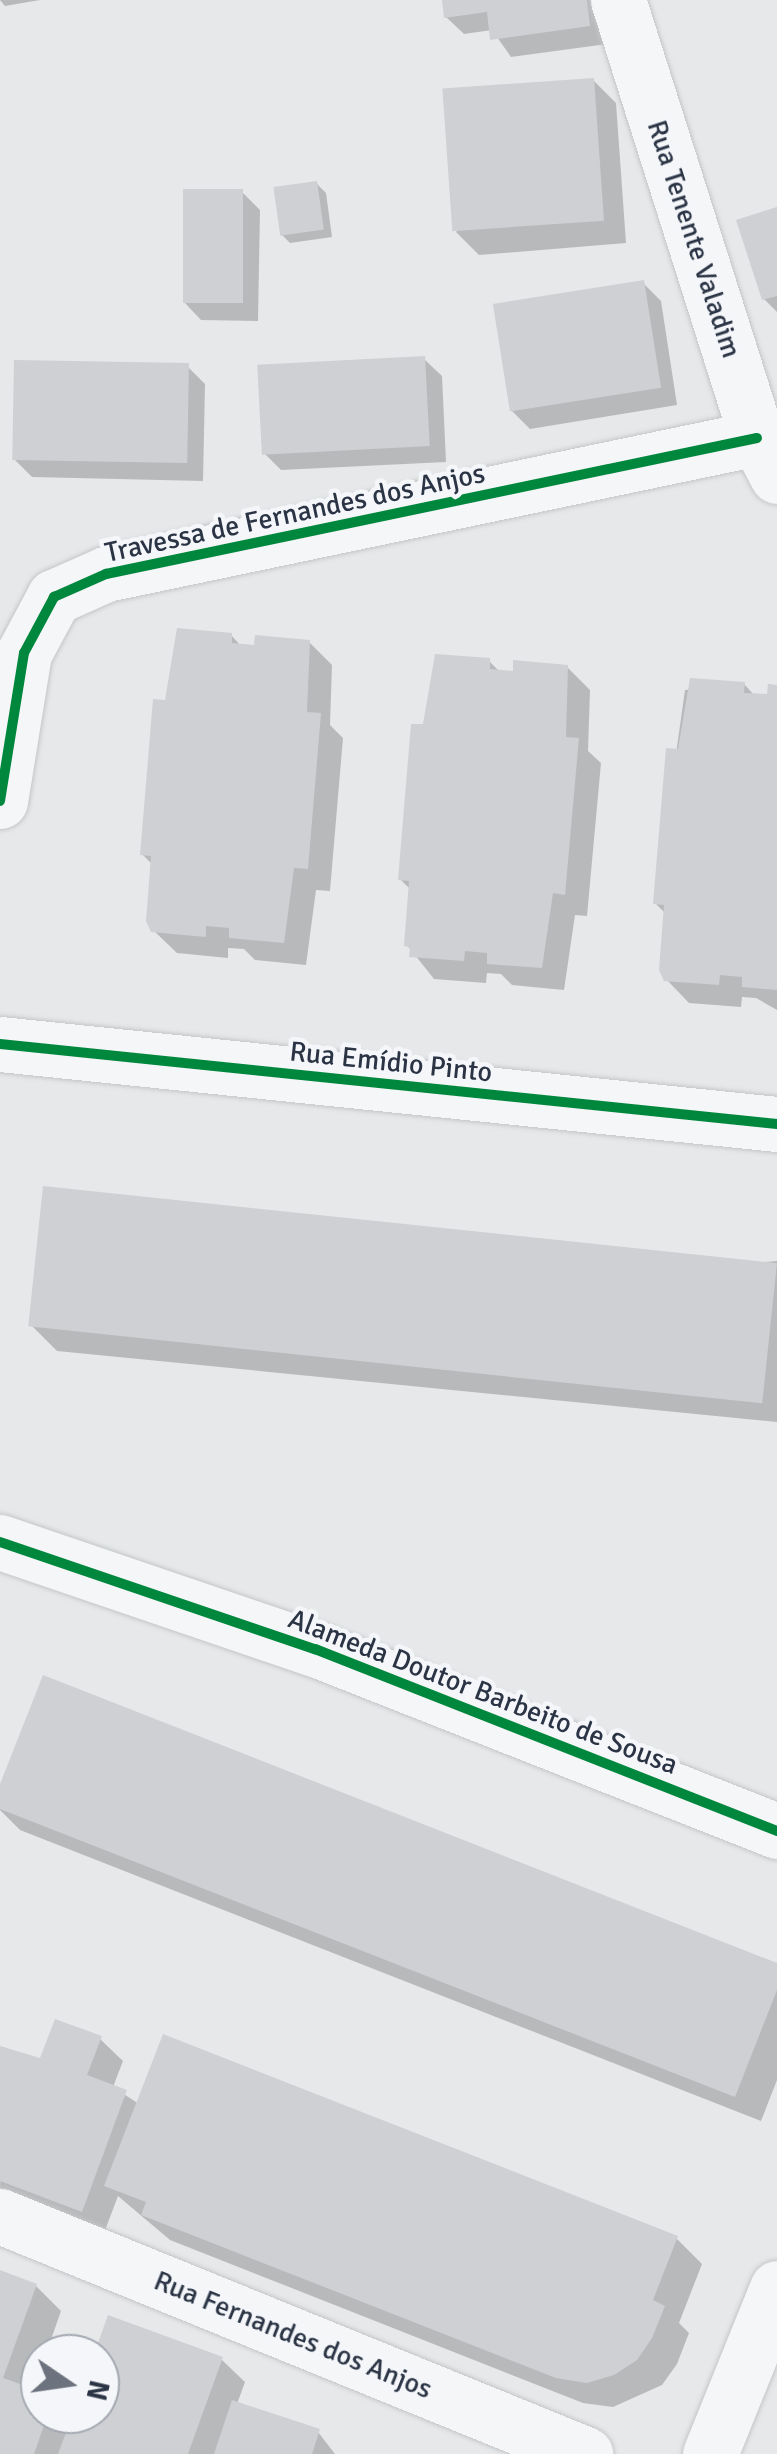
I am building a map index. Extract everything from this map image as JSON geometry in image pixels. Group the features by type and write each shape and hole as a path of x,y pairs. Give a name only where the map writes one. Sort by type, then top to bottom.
{"street":[{"name":"Rua Tenente Valadim","path":"618,0 770,445"},
{"name":"Travessa de Fernandes dos Anjos","path":"0,801 24,653 54,597 106,574 770,445"},
{"name":"Rua Emídio Pinto","path":"0,1044 777,1124"},
{"name":"Alameda Doutor Barbeito de Sousa","path":"0,1542 315,1649 777,1830"},
{"name":"Rua Fernandes dos Anjos","path":"0,2216 586,2454"},
{"path":"710,2454 777,2288"}],"building":[{"path":"442,0 587,0 590,26 490,40 487,12 444,18"},
{"path":"594,78 604,221 452,231 442,89"},
{"path":"317,181 324,230 280,236 273,187"},
{"path":"183,189 243,189 243,303 183,303"},
{"path":"777,207 777,296 762,300 736,220"},
{"path":"644,280 661,388 510,412 493,304"},
{"path":"425,356 430,446 262,455 257,365"},
{"path":"14,360 189,363 187,463 12,460"},
{"path":"177,628 232,633 232,643 254,645 255,635 310,640 307,712 321,713 308,869 294,868 284,943 229,938 229,928 206,926 206,937 151,932 146,921 151,856 140,855 153,699 165,700"},
{"path":"435,654 490,658 490,669 513,671 513,660 568,665 566,737 579,738 565,895 553,893 542,968 487,964 487,953 465,951 464,961 409,957 410,947 404,946 409,881 398,880 411,724 423,724"},
{"path":"690,678 745,682 744,693 767,694 768,684 777,685 777,990 742,987 742,977 720,975 719,985 664,981 659,970 664,905 653,904 666,748 678,749"},
{"path":"43,1186 777,1263 762,1403 28,1326"},
{"path":"43,1675 777,1963 777,1990 735,2097 0,1809 0,1784"},
{"path":"55,2019 102,2036 87,2075 127,2090 82,2212 0,2181 0,2046 40,2058"},
{"path":"163,2034 678,2236 653,2300 665,2306 652,2338 637,2360 614,2375 587,2383 556,2378 141,2215 146,2202 104,2186"},
{"path":"0,2270 37,2284 3,2378 20,2384 20,2434 41,2434 34,2454 0,2454"},
{"path":"108,2315 223,2357 188,2454 58,2454 66,2434 120,2434 120,2334 101,2334"},
{"path":"232,2400 320,2429 312,2454 214,2454"}],"cycle path":[{"path":"0,801 24,653 54,597 106,574 757,438"},
{"path":"0,1044 777,1124"},
{"path":"0,1542 315,1649 777,1831"}]}
